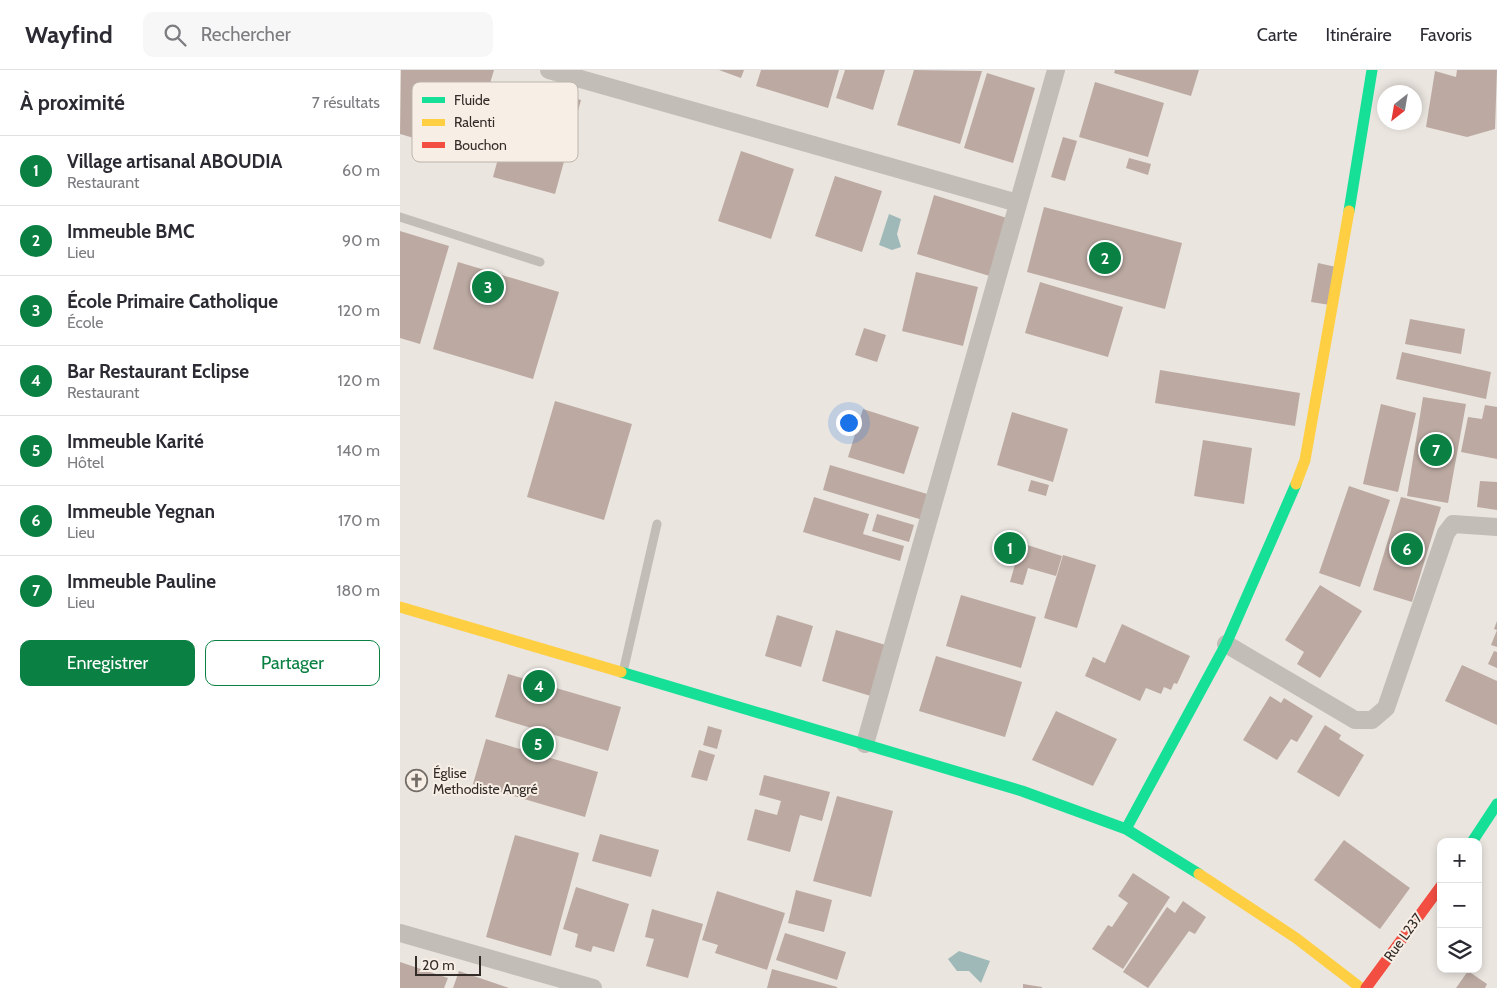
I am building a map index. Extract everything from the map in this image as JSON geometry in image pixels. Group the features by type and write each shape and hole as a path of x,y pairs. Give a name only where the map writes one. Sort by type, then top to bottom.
{"street":[{"path":"549,70 1018,203"},
{"path":"865,744 1056,70"},
{"path":"1126,829 1226,644 1286,511 1305,460 1361,145 1372,70"},
{"path":"1226,644 1355,720 1372,720 1386,708 1446,534 1453,524 1497,527"},
{"path":"400,607 1022,790 1126,829 1210,880 1289,933 1361,988"},
{"path":"1475,838 1497,804"},
{"name":"Rue L237","path":"1366,988 1437,891"},
{"path":"400,933 593,988"}],"lane":[{"path":"400,218 540,262"},
{"path":"623,673 657,524"}],"water":[{"path":"889,214 901,219 897,234 901,247 892,250 879,245"},
{"path":"959,951 990,961 981,983 969,971 957,971 948,959"}],"building":[{"path":"401,70 494,70 490,82 412,82 412,137 400,134"},
{"path":"719,70 744,70 741,78"},
{"path":"761,70 839,70 828,108 756,86"},
{"path":"845,70 885,70 873,110 836,98"},
{"path":"914,70 982,71 960,144 897,125"},
{"path":"1115,70 1199,70 1191,96 1114,73"},
{"path":"1457,70 1497,70 1495,129 1467,137 1426,127 1435,71 1456,77"},
{"path":"987,73 1035,88 1013,163 964,148"},
{"path":"1095,82 1164,103 1148,157 1079,137"},
{"path":"578,99 581,100 578,111"},
{"path":"1063,137 1077,141 1065,181 1051,177"},
{"path":"741,151 794,169 771,239 718,221"},
{"path":"1129,158 1151,164 1148,175 1126,168"},
{"path":"497,162 564,162 555,194 493,177"},
{"path":"835,176 882,191 862,252 815,236"},
{"path":"934,195 1010,219 993,277 917,254"},
{"path":"1044,207 1182,243 1165,309 1027,272"},
{"path":"400,231 449,246 420,344 400,338"},
{"path":"458,262 559,292 533,379 433,349"},
{"path":"1318,263 1336,267 1330,305 1311,302"},
{"path":"916,272 978,287 963,346 902,331"},
{"path":"1040,282 1123,307 1108,357 1025,333"},
{"path":"1410,319 1465,329 1461,354 1405,344"},
{"path":"864,328 886,335 877,362 855,355"},
{"path":"1402,352 1491,372 1486,399 1396,379"},
{"path":"1160,370 1300,393 1295,426 1155,403"},
{"path":"1423,397 1466,404 1448,503 1407,496"},
{"path":"555,401 632,424 604,520 527,497"},
{"path":"1381,404 1416,413 1398,492 1363,484"},
{"path":"1485,405 1497,407 1497,459 1461,452 1468,417 1482,419"},
{"path":"863,409 919,427 904,474 848,457"},
{"path":"1012,412 1068,429 1053,482 997,465"},
{"path":"1203,440 1252,448 1244,504 1194,496"},
{"path":"830,465 934,496 926,521 823,490"},
{"path":"1031,480 1049,485 1046,496 1028,491"},
{"path":"1480,481 1497,482 1497,510 1477,507"},
{"path":"1349,486 1390,500 1360,587 1319,573"},
{"path":"814,497 869,514 863,534 904,546 900,561 803,532"},
{"path":"1401,497 1441,507 1412,602 1373,590"},
{"path":"877,514 914,525 909,542 872,531"},
{"path":"1021,543 1062,556 1056,576 1028,568 1023,585 1010,582"},
{"path":"1063,555 1096,565 1077,628 1044,618"},
{"path":"1320,585 1362,611 1320,678 1297,664 1304,652 1285,640"},
{"path":"961,595 1036,617 1021,668 946,646"},
{"path":"777,615 813,626 801,667 765,656"},
{"path":"1122,624 1190,656 1177,684 1174,683 1171,690 1164,687 1161,694 1146,688 1140,701 1085,676 1093,657 1105,663"},
{"path":"836,630 889,646 874,697 822,681"},
{"path":"1497,630 1497,647 1491,645"},
{"path":"1494,651 1497,652 1497,668 1488,664"},
{"path":"936,656 1022,682 1005,737 919,711"},
{"path":"1462,665 1497,681 1497,725 1445,701"},
{"path":"508,674 621,707 608,751 495,717"},
{"path":"1270,696 1281,703 1284,698 1313,716 1297,742 1291,739 1277,760 1243,740"},
{"path":"1056,711 1117,739 1093,786 1032,760"},
{"path":"1325,725 1341,735 1339,739 1364,755 1339,797 1297,772"},
{"path":"708,726 722,730 717,749 703,745"},
{"path":"486,739 598,772 585,817 473,784"},
{"path":"699,750 715,755 707,781 691,777"},
{"path":"764,775 830,792 822,821 800,815 790,852 747,840 755,809 777,815 781,801 759,795"},
{"path":"837,796 893,811 871,897 813,881"},
{"path":"600,834 659,850 651,877 592,861"},
{"path":"515,835 579,853 551,956 486,937"},
{"path":"1344,840 1410,888 1380,929 1314,880"},
{"path":"1133,873 1170,897 1123,969 1092,949 1108,925 1112,927 1128,903 1118,896"},
{"path":"576,887 629,904 614,952 593,946 591,952 575,947 578,934 563,929"},
{"path":"796,890 832,900 824,932 788,923"},
{"path":"717,891 785,913 767,970 715,953 718,945 702,940"},
{"path":"1183,901 1206,917 1195,934 1189,931 1148,988 1123,972 1167,907 1175,913"},
{"path":"652,909 703,924 688,978 646,966 654,939 645,937"},
{"path":"785,933 846,952 837,980 776,960"},
{"path":"400,962 448,978 444,988 400,988"},
{"path":"772,969 837,987 837,988 767,988"},
{"path":"459,971 509,988 453,988"},
{"path":"1467,973 1471,973 1487,984 1485,988 1456,988"},
{"path":"1023,984 1042,987 1042,988 1023,988"}],"traffic: fast":[{"path":"1349,211 1372,70"},
{"path":"1126,829 1226,644 1296,484"},
{"path":"621,672 1022,791 1126,829 1199,874"},
{"path":"1475,838 1497,804"}],"traffic: slow":[{"path":"1296,484 1305,460 1349,211"},
{"path":"400,607 621,672"},
{"path":"1199,874 1296,938 1361,988"}],"traffic: jam":[{"path":"1366,988 1437,891"}],"place":[{"name":"Immeuble BMC","path":"1105,258"},
{"name":"École Primaire Catholique","path":"488,287"},
{"name":"Immeuble Pauline","path":"1436,450"},
{"name":"Village artisanal ABOUDIA","path":"1010,548"},
{"name":"Immeuble Yegnan","path":"1407,549"},
{"name":"Bar Restaurant Eclipse","path":"539,686"},
{"name":"Immeuble Karité","path":"538,744"},
{"name":"Église Methodiste Angré","path":"417,781"}]}
